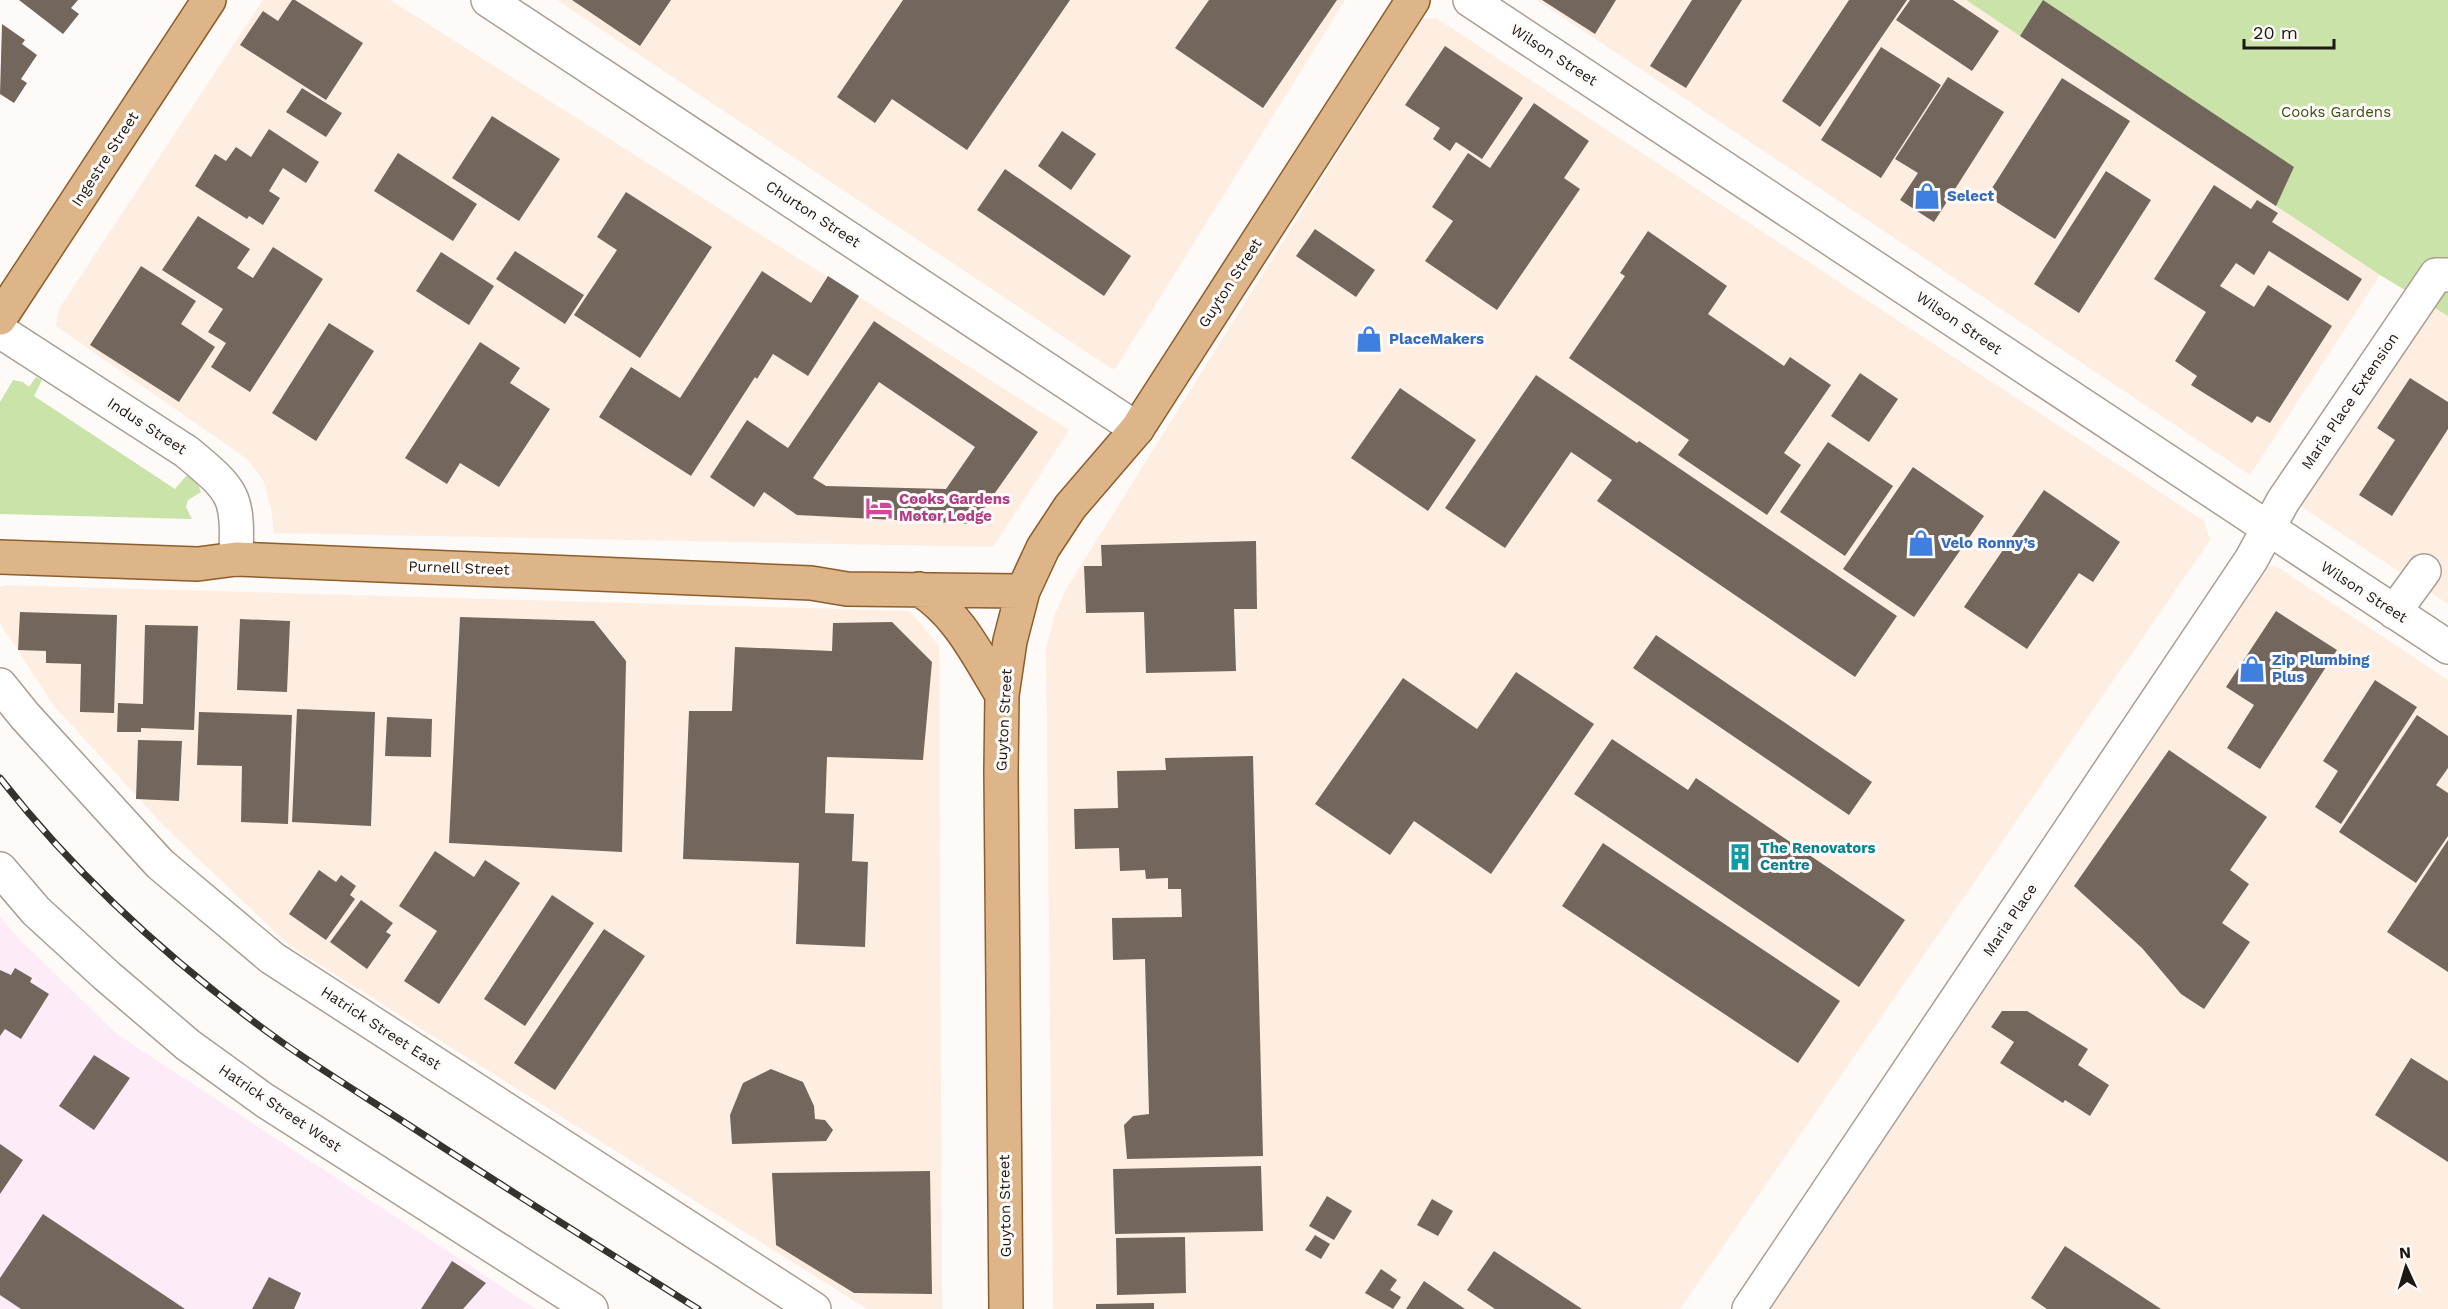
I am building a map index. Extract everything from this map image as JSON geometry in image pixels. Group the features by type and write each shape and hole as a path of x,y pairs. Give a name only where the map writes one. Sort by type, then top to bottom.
{"main road":[{"name":"Ingestre Street","path":"0,318 209,0"},
{"name":"Guyton Street","path":"1006,1309 1002,695 1010,640 1023,591 1043,548 1070,507 1137,429 1413,0"},
{"name":"Purnell Street","path":"0,557 198,564 236,559 811,583 848,589 1023,591"},
{"path":"919,589 935,598 960,626 1002,695"}],"street":[{"name":"Churton Street","path":"489,0 1137,429"},
{"name":"Wilson Street","path":"1470,0 2448,647"},
{"name":"Maria Place Extension","path":"2268,528 2283,501 2442,275"},
{"name":"Indus Street","path":"0,331 187,452 215,475 230,492 236,513 236,559"},
{"name":"Maria Place","path":"1749,1309 2251,560 2268,528"},
{"path":"2394,612 2424,571"},
{"name":"Hatrick Street East","path":"0,685 25,717 160,864 272,958 814,1309"},
{"name":"Hatrick Street West","path":"0,869 36,911 188,1046 264,1101 591,1309"}],"shaded area":[{"path":"263,0 390,0 1069,430 993,547 274,533 271,508 263,480 247,459 56,326 59,309"},
{"path":"557,0 1345,0 1116,368 1112,369"},
{"path":"1537,0 1966,0 2380,275 2250,475"},
{"path":"1436,18 2204,521 2210,540 1680,1309 1053,1309 1046,648 1056,611 1068,586 1422,19"},
{"path":"2428,304 2448,316 2448,604 2300,506"},
{"path":"2276,566 2448,680 2448,1309 1763,1309 2254,567"},
{"path":"6,585 910,611 939,646 942,1309 867,1309 290,946 165,827 54,706 0,623 0,587"},
{"path":"0,916 17,937 118,1035 536,1309 0,1309"}],"green space":[{"name":"Cooks Gardens","path":"1966,0 2448,0 2448,316 2380,275"},
{"path":"36,377 42,380 34,396 175,489 187,475 197,482 201,492 188,500 186,507 192,519 0,514 0,402 13,380 23,382 29,387"}],"building":[{"path":"19,0 78,0 71,8 79,14 63,34"},
{"path":"292,0 363,43 326,100 240,45 263,11 278,21"},
{"path":"572,0 671,0 640,46"},
{"path":"903,0 1070,0 967,150 892,99 875,123 837,97"},
{"path":"1209,0 1337,0 1263,108 1175,48"},
{"path":"1542,0 1616,0 1595,34"},
{"path":"1692,0 1742,0 1686,88 1650,66"},
{"path":"1849,0 1907,0 1820,127 1782,101"},
{"path":"1910,0 1953,0 1999,31 1972,71 1896,20"},
{"path":"2043,0 2294,167 2276,206 2020,36"},
{"path":"2,24 25,40 22,44 37,55 21,79 27,83 14,103 0,94"},
{"path":"1445,46 1523,98 1482,159 1456,142 1450,151 1433,139 1440,128 1405,105"},
{"path":"1881,47 1941,85 1881,178 1821,140"},
{"path":"1948,77 2004,112 1934,222 1900,200 1918,173 1895,159"},
{"path":"2062,78 2130,121 2055,239 1987,196"},
{"path":"302,88 342,113 326,137 286,112"},
{"path":"1534,103 1589,141 1564,178 1580,189 1497,310 1425,261 1453,221 1432,207 1468,153 1490,168"},
{"path":"492,116 560,159 519,221 452,178"},
{"path":"269,129 319,162 306,183 283,168 269,191 280,198 263,225 249,216 247,219 195,186 215,154 226,161 236,147 251,157"},
{"path":"1062,131 1096,154 1071,190 1038,166"},
{"path":"398,153 477,204 453,241 374,191"},
{"path":"1005,169 1131,256 1104,296 977,210"},
{"path":"2106,171 2151,200 2079,313 2034,284"},
{"path":"2214,185 2251,209 2257,200 2278,213 2272,222 2362,279 2348,301 2269,251 2254,275 2236,263 2220,286 2254,307 2268,285 2332,326 2270,423 2257,416 2252,423 2191,385 2197,376 2175,361 2206,312 2154,279"},
{"path":"626,192 712,247 640,358 574,315 617,250 597,237"},
{"path":"198,216 250,249 237,268 253,278 273,247 323,279 250,392 211,367 226,343 208,332 223,309 162,270"},
{"path":"1315,229 1375,270 1356,297 1296,256"},
{"path":"1648,231 1727,286 1708,314 1784,366 1790,357 1831,385 1784,453 1801,465 1767,515 1678,455 1689,440 1569,358 1625,276 1620,273"},
{"path":"515,251 584,295 565,324 496,279"},
{"path":"441,252 494,286 469,325 416,291"},
{"path":"141,266 196,301 181,324 215,347 179,402 90,345"},
{"path":"762,271 811,303 828,276 859,296 808,376 773,354 757,379 755,377 691,476 599,417 631,367 680,398"},
{"path":"874,321 1038,432 973,524 797,515 764,492 754,507 710,477 747,420 788,448","holes":["879,382 975,447 946,489 826,486 813,478"]},
{"path":"329,323 374,351 316,441 272,413"},
{"path":"480,342 520,368 510,383 550,409 499,487 460,463 447,484 405,458"},
{"path":"1860,373 1898,399 1869,442 1831,416"},
{"path":"1536,375 1637,443 1639,441 1897,616 1855,677 1597,501 1612,480 1571,452 1505,548 1445,508"},
{"path":"2410,378 2448,402 2448,429 2392,516 2359,495 2395,440 2377,428"},
{"path":"1400,388 1476,440 1428,511 1351,458"},
{"path":"1828,442 1893,486 1845,556 1780,512"},
{"path":"1913,467 1984,516 1914,617 1843,569"},
{"path":"2044,490 2120,542 2093,582 2079,573 2027,649 1964,607"},
{"path":"1256,541 1257,609 1234,609 1236,671 1146,673 1144,612 1086,613 1084,566 1102,566 1101,545"},
{"path":"2276,611 2337,650 2260,769 2227,748 2254,705 2226,687"},
{"path":"20,612 117,615 114,713 80,712 81,664 46,663 46,651 18,650"},
{"path":"460,617 594,621 626,661 622,852 449,843"},
{"path":"240,619 290,621 287,692 237,690"},
{"path":"892,622 932,662 923,760 827,757 825,813 854,814 852,861 868,862 865,947 796,944 799,863 683,859 689,711 732,711 735,647 832,651 833,623"},
{"path":"145,625 198,626 194,730 141,728 141,732 117,732 118,703 143,704"},
{"path":"1656,635 1872,782 1849,815 1633,668"},
{"path":"1516,672 1594,724 1491,874 1414,821 1390,855 1315,804 1403,678 1477,729"},
{"path":"2375,680 2417,707 2341,824 2315,807 2338,771 2323,761"},
{"path":"297,709 375,712 371,826 292,822"},
{"path":"199,712 292,715 288,824 241,822 242,766 197,765"},
{"path":"2417,715 2448,736 2448,768 2436,785 2448,793 2448,836 2416,883 2339,832"},
{"path":"387,717 432,719 431,757 385,756"},
{"name":"The Renovators Centre","path":"1612,739 1688,790 1696,778 1905,920 1859,987 1574,794"},
{"path":"138,740 182,741 179,801 136,799"},
{"path":"2169,750 2267,817 2230,870 2249,884 2222,923 2250,942 2204,1009 2181,994 2142,948 2074,886"},
{"path":"1253,756 1263,1156 1127,1159 1124,1125 1133,1116 1149,1114 1145,959 1113,960 1112,918 1182,917 1181,889 1168,889 1168,878 1146,879 1145,870 1120,871 1119,848 1075,849 1074,809 1118,808 1117,771 1166,770 1165,758"},
{"path":"2448,840 2448,972 2387,932"},
{"path":"1603,843 1840,1001 1798,1063 1562,906"},
{"path":"435,851 474,877 485,860 520,883 439,1004 404,981 437,931 399,906"},
{"path":"319,870 336,882 341,875 356,886 350,895 355,899 326,940 289,914"},
{"path":"552,895 594,923 525,1026 484,999"},
{"path":"361,900 393,923 386,932 391,935 367,969 330,942"},
{"path":"604,929 645,956 555,1090 514,1063"},
{"path":"15,968 32,978 30,982 49,994 21,1039 5,1029 0,1036 0,970 11,975"},
{"path":"2002,1011 2027,1011 2088,1049 2078,1065 2109,1085 2090,1116 2065,1100 2063,1103 2000,1063 2014,1042 1991,1027"},
{"path":"94,1055 130,1078 94,1130 59,1106"},
{"path":"2411,1058 2448,1081 2448,1162 2375,1115"},
{"path":"771,1069 803,1082 814,1106 815,1119 825,1120 833,1130 826,1141 732,1144 730,1115 743,1083"},
{"path":"0,1144 23,1160 0,1194"},
{"path":"1261,1166 1263,1231 1115,1234 1113,1169"},
{"path":"930,1171 932,1294 854,1293 776,1245 772,1173"},
{"path":"1327,1196 1352,1211 1334,1240 1309,1226"},
{"path":"1432,1199 1453,1211 1438,1236 1417,1225"},
{"path":"43,1214 185,1309 21,1309 0,1295 0,1278"},
{"path":"1315,1235 1330,1244 1321,1259 1305,1250"},
{"path":"1185,1237 1186,1293 1117,1295 1116,1238"},
{"path":"2065,1246 2161,1309 2047,1309 2031,1298"},
{"path":"1494,1251 1582,1309 1495,1309 1467,1290"},
{"path":"452,1261 486,1283 463,1309 421,1309"},
{"path":"1381,1269 1397,1280 1390,1290 1401,1297 1393,1309 1365,1293"},
{"path":"269,1277 301,1293 294,1309 252,1309"},
{"path":"1424,1281 1465,1309 1406,1309"},
{"path":"1154,1303 1154,1309 1096,1309 1096,1304"}],"railway":[{"path":"0,778 63,852 132,921 244,1014 328,1073 698,1309"}],"place":[{"name":"Select","path":"1927,196"},
{"name":"PlaceMakers","path":"1369,339"},
{"name":"Cooks Gardens Motor Lodge","path":"879,508"},
{"name":"Velo Ronny’s","path":"1921,543"},
{"name":"Zip Plumbing Plus","path":"2252,669"},
{"name":"The Renovators Centre","path":"1740,857"}]}
